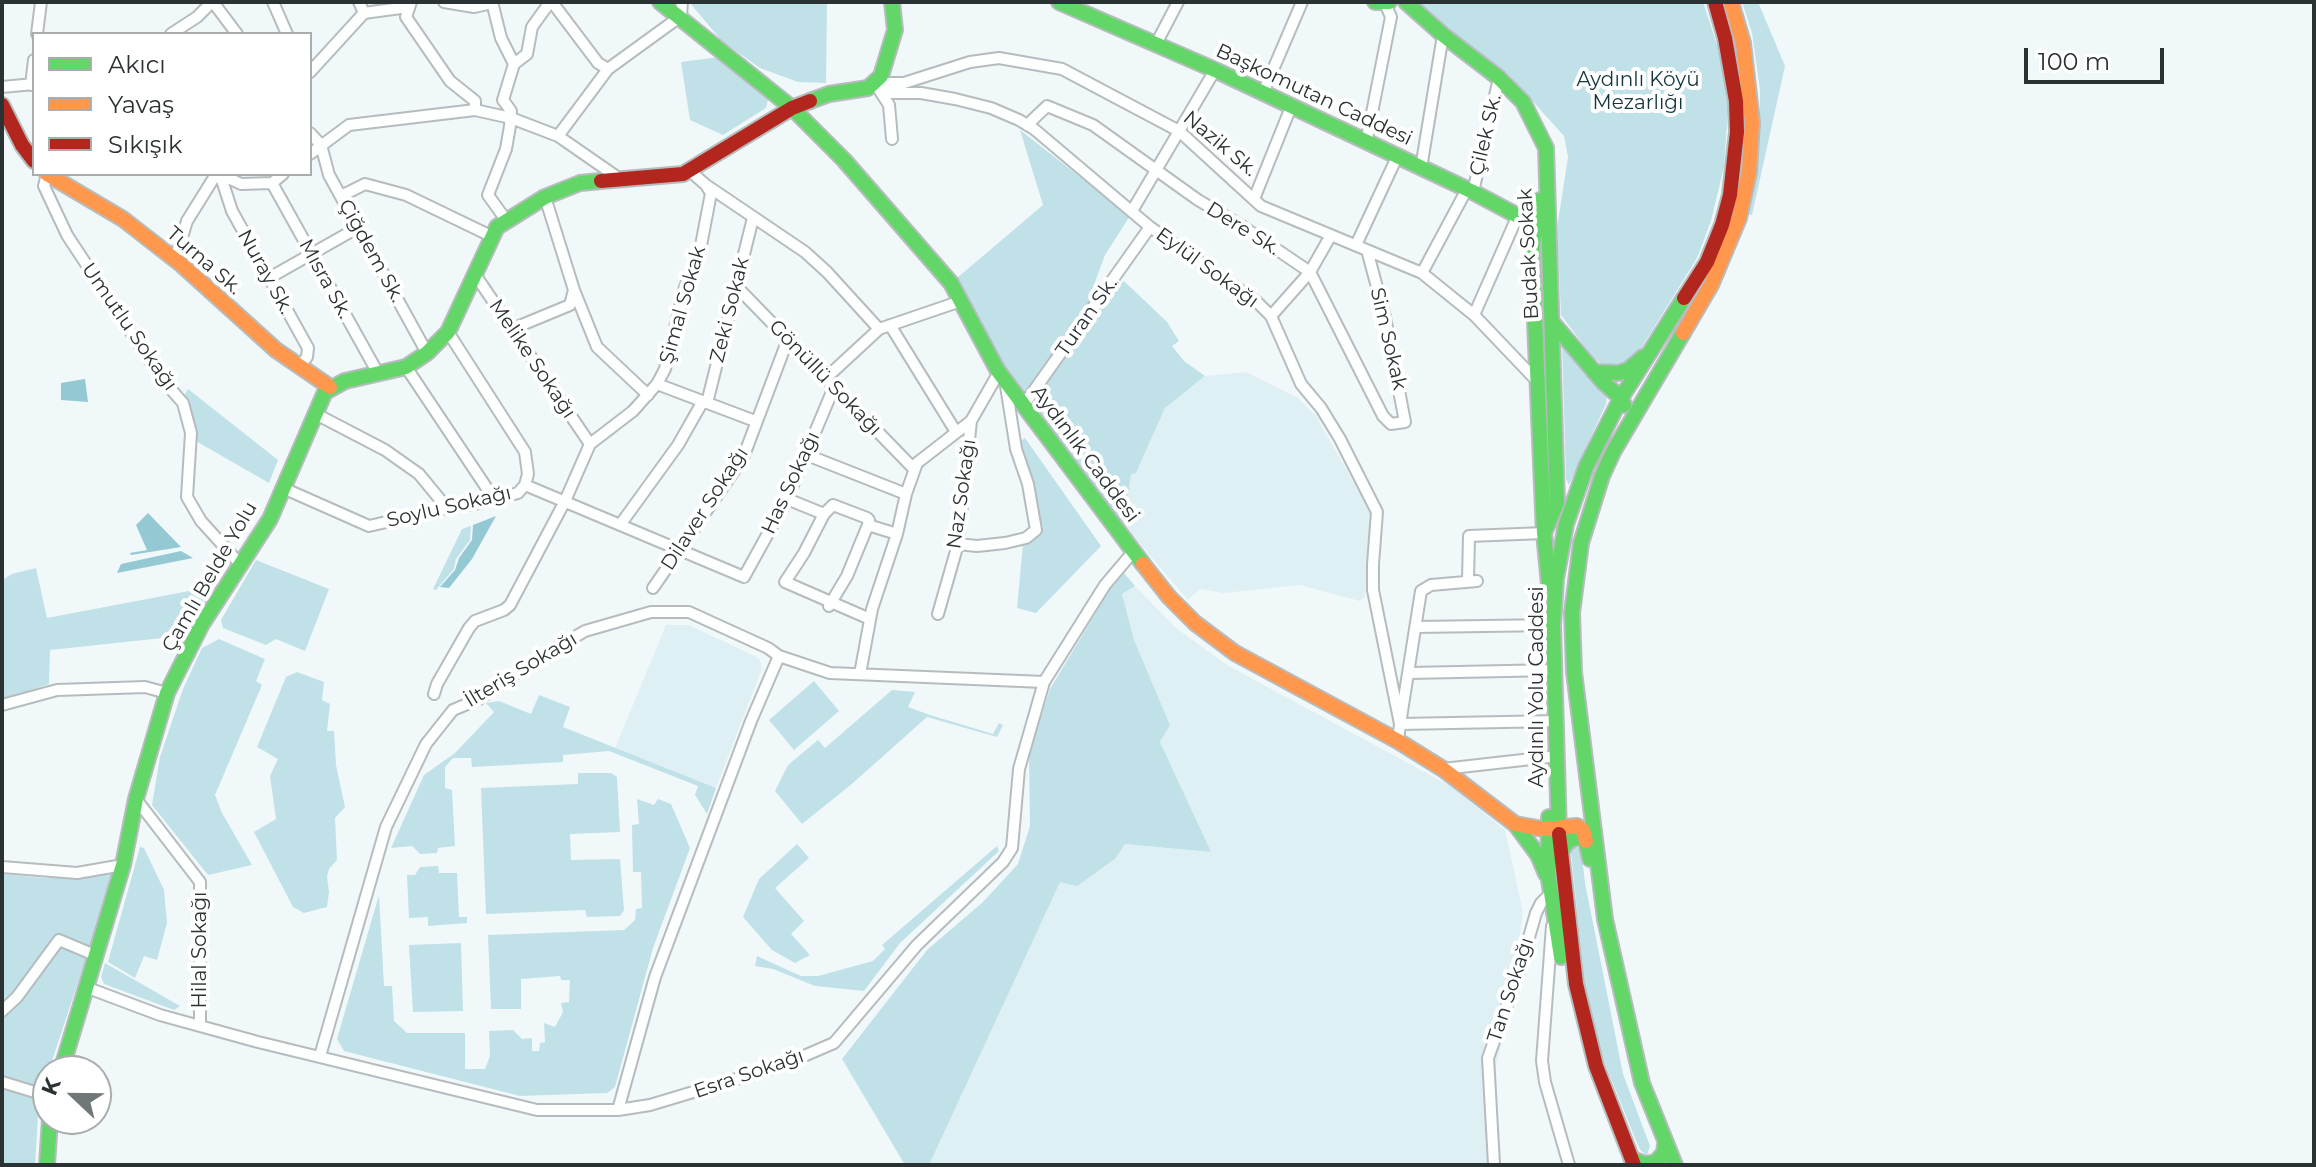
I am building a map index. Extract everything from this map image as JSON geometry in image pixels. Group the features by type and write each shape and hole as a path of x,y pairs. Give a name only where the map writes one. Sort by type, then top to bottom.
{"main road":[{"name":"Aydınlık Caddesi","path":"660,2 681,9 792,108 844,160 951,283 1002,376 1023,406 1133,552 1169,597 1195,623 1235,653 1398,741 1443,769 1515,824 1549,827 1573,825 1580,828 1586,841"},
{"path":"874,83 884,71 893,38 895,15 892,2"},
{"name":"Başkomutan Caddesi","path":"1059,2 1215,70 1470,190 1541,229"},
{"path":"1382,2 1443,35"},
{"path":"1406,2 1443,35"},
{"name":"Aydınlı Yolu Caddesi","path":"1633,1162 1605,1094 1576,984 1560,854 1549,827 1558,756 1553,625 1556,579 1566,524 1586,467 1621,398 1707,262 1722,225 1730,195 1737,132 1731,64 1715,2"},
{"name":"Aydınlı Yolu Caddesi","path":"1675,1165 1642,1083 1605,919 1572,650 1576,570 1589,511 1613,452 1722,264 1739,218 1749,172 1751,92 1743,43 1731,2"},
{"name":"Budak Sokak","path":"1443,35 1499,78 1523,102 1541,135 1548,156 1541,229 1552,322 1557,503 1544,533"},
{"name":"Nazik Sk.","path":"792,108 829,94 864,89 874,83"},
{"path":"2,105 28,145"},
{"path":"330,387 406,367 427,353 448,332 491,236 506,220 573,184 673,177 690,171 792,108"},
{"name":"Turna Sk.","path":"50,176 123,219 175,260 240,320 330,387"},
{"name":"Budak Sokak","path":"1541,229 1532,250 1535,359 1544,533 1553,625"},
{"path":"1552,322 1594,372 1621,398 1625,412 1602,459 1589,511"},
{"path":"1594,372 1618,373 1628,370 1658,341"},
{"name":"Çamlı Belde Yolu","path":"66,1055 123,865 136,799 167,693 202,624 270,519 322,395 330,387"},
{"path":"1515,824 1538,855 1550,888"},
{"path":"1549,827 1553,912 1579,1036 1605,1094"},
{"path":"1560,854 1570,839 1578,837 1586,841 1605,919"},
{"path":"47,1165 49,1135"},
{"path":"1633,1162 1656,1162 1664,1153 1665,1145"}],"street":[{"path":"37,32 41,2"},
{"path":"174,32 197,17 212,2 235,32"},
{"path":"273,2 286,32"},
{"path":"359,2 364,13"},
{"path":"444,2 474,7 492,2 501,38 514,64"},
{"path":"506,220 488,195 506,149 511,118 511,111 503,100 514,64 527,54 532,27 551,2 598,63 608,69"},
{"path":"1156,44 1178,2"},
{"path":"1263,93 1302,2"},
{"path":"1366,143 1391,17 1382,2"},
{"path":"312,70 364,13 410,4 406,17 450,81 475,106 558,136 620,179"},
{"path":"558,136 608,69 681,9"},
{"path":"1421,168 1443,35"},
{"name":"Nazik Sk.","path":"874,83 904,83 970,62 999,58 1062,69 1179,131 1261,206 1422,273 1474,315 1536,380"},
{"path":"1132,211 1215,70"},
{"name":"Çilek Sk.","path":"1422,273 1470,190 1499,78"},
{"path":"874,83 889,105 892,139"},
{"name":"Eylül Sokağı","path":"874,83 889,93 921,93 991,108 1027,125 1150,227 1257,302 1271,316 1301,384 1321,408 1340,439 1377,512 1373,590 1400,724 1398,741"},
{"path":"2,87 32,84"},
{"path":"312,152 349,125 475,106"},
{"name":"Dere Sk.","path":"1027,125 1047,106 1093,125 1198,200 1310,272 1383,416 1391,424 1398,423"},
{"path":"1254,199 1291,107"},
{"path":"312,135 321,145"},
{"name":"Çiğdem Sk.","path":"321,145 329,175 427,353"},
{"path":"1361,248 1397,157"},
{"path":"690,171 805,252 884,327 956,432"},
{"name":"Umutlu Sokağı","path":"46,176 44,186 67,235 161,378 183,403 191,433 187,497 201,521 240,564"},
{"path":"175,260 187,221 211,178 216,176"},
{"name":"Nuray Sk.","path":"222,176 232,211 308,348 307,357 300,366"},
{"path":"225,176 241,184 272,183 281,176"},
{"name":"Mısra Sk.","path":"272,183 379,375"},
{"path":"341,196 365,184 406,195 491,236"},
{"name":"Şimal Sokak","path":"590,444 633,411 657,384 665,369 685,287 699,256 711,193 706,185"},
{"path":"545,197 574,290 597,347 648,395"},
{"path":"1474,315 1518,215"},
{"name":"Zeki Sokak","path":"620,525 705,402 753,218"},
{"path":"269,278 359,227"},
{"name":"Turan Sk.","path":"1023,406 1150,227"},
{"path":"1271,316 1310,272 1331,235"},
{"name":"Sim Sokak","path":"1361,248 1385,317 1405,422 1398,423"},
{"name":"Melike Sokağı","path":"474,273 590,444"},
{"name":"Gönüllü Sokağı","path":"736,286 914,469"},
{"path":"512,329 570,305 574,290"},
{"path":"826,378 884,327 961,301"},
{"path":"448,332 525,452 528,474 525,485 679,550"},
{"name":"Dilaver Sokağı","path":"653,588 743,458 788,339"},
{"path":"1535,359 1553,379"},
{"path":"406,367 494,499"},
{"path":"860,674 871,614 914,469 917,463 971,421 1002,376"},
{"path":"958,544 977,546 1005,543 1026,538 1036,530 1002,376"},
{"path":"657,384 755,421"},
{"name":"Has Sokağı","path":"679,550 744,577 787,499 834,387"},
{"path":"314,413 385,450 419,474 447,508"},
{"name":"Naz Sokağı","path":"938,614 958,544 971,421"},
{"path":"434,694 469,628 475,621 510,605 565,501 590,444"},
{"path":"807,455 906,494"},
{"name":"Soylu Sokağı","path":"283,488 369,526 518,493 525,485"},
{"path":"787,499 824,514"},
{"path":"830,604 847,576 869,520 833,505 824,514 785,582 830,604 871,614"},
{"path":"868,525 897,534"},
{"path":"1544,533 1469,536 1473,580 1431,585 1421,591 1400,724 1556,721"},
{"name":"Esra Sokağı","path":"88,988 160,1015 200,1026 361,1069 537,1110 618,1110 650,1105 783,1065 834,1043 917,945 1003,862 1012,848 1019,769 1044,682 1105,585 1133,552"},
{"name":"İlteriş Sokağı","path":"320,1056 386,827 426,744 453,710 479,699 585,631 651,612 689,612 779,656 830,673 1044,682"},
{"path":"1416,627 1553,625"},
{"path":"618,1110 655,977 745,735 779,656"},
{"path":"1409,673 1555,670"},
{"path":"2,705 57,690 145,687 167,693"},
{"path":"1443,769 1558,756"},
{"name":"Hilal Sokağı","path":"136,799 200,882 200,1026"},
{"path":"2,867 77,873 123,865"},
{"name":"Tan Sokağı","path":"1494,1164 1488,1058 1519,972 1536,913 1550,888"},
{"path":"1553,912 1542,1061 1569,1165"},
{"path":"2,1011 17,997 59,940 97,956"},
{"path":"2,1082 32,1091"}],"shaded area":[{"path":"1246,372 1297,397 1316,416 1371,516 1365,596 1360,601 1300,585 1224,593 1200,589 1188,600 1124,525 1131,473 1136,473 1165,408 1205,376"},
{"path":"85,379 88,402 61,400 61,383"},
{"path":"148,513 181,547 131,555 147,550 136,525"},
{"path":"496,516 472,559 449,588 440,587 455,570 459,558 472,540 473,525"},
{"path":"181,551 193,558 117,573 121,564"},
{"path":"1135,586 1176,628 1227,665 1452,787 1505,830 1523,912 1510,1010 1496,1065 1499,1165 929,1165 1060,881 1116,858 1125,844 1210,852 1160,742 1170,725 1134,640 1122,594"},
{"path":"666,625 689,625 759,658 762,669 716,788 615,748"}],"green space":[{"path":"689,2 825,2 826,83 798,82 760,68 722,41"},
{"name":"Aydınlı Köyü Mezarlığı","path":"1415,2 1703,2 1723,63 1728,110 1724,167 1711,221 1697,258 1637,355 1624,369 1608,370 1591,355 1561,315 1557,228 1568,157 1564,136 1507,73 1419,9"},
{"path":"1742,2 1758,2 1785,66 1752,215 1747,214 1759,157 1760,90 1752,33"},
{"path":"719,57 768,100 766,108 723,135 690,120 681,62"},
{"path":"1020,130 1130,216 1105,255 1095,282 1114,291 1124,281 1167,322 1179,341 1172,346 1184,361 1205,376 1165,408 1136,473 1131,474 1124,525 1004,367 957,278 1043,205"},
{"path":"1562,345 1607,396 1569,485 1566,479"},
{"path":"188,389 278,460 269,483 194,440 184,396"},
{"path":"1025,438 1101,546 1036,613 1017,608 1023,544 1043,528 1019,442"},
{"path":"471,526 470,540 456,559 454,569 436,590 433,589 462,529"},
{"path":"256,560 329,589 305,651 276,639 266,645 223,628 221,620"},
{"path":"36,568 47,618 210,587 211,593 181,636 50,650 49,684 2,700 2,580"},
{"path":"1124,573 1135,586 1122,594 1134,640 1170,725 1160,742 1211,852 1125,844 1116,858 1077,886 1060,882 929,1165 905,1165 842,1059 927,950 983,902 1018,864 1030,826 1029,753 1050,689 1110,589"},
{"path":"219,639 265,659 256,681 262,685 215,795 252,865 208,875 152,805 160,757 183,689 202,648"},
{"path":"297,672 324,682 322,700 330,704 327,731 334,731 336,765 345,807 335,818 337,860 327,877 327,907 304,913 293,907 254,832 276,819 270,776 278,759 257,747 286,677"},
{"path":"814,681 839,711 794,750 769,720"},
{"path":"892,690 915,692 908,707 930,715 993,734 999,723 1003,725 997,737 927,717 802,824 775,791 788,765 818,740 825,748"},
{"path":"539,695 570,707 563,727 716,788 707,814 695,795 698,786 609,751 563,755 563,762 472,767 471,758 453,758 445,767 445,788 452,790 455,846 438,848 437,853 420,854 412,846 391,848 424,775 455,753 494,712 486,703 499,701 531,714"},
{"path":"578,773 611,773 617,777 620,832 570,834 571,860 620,859 624,910 620,916 587,917 585,910 486,914 481,788 578,784"},
{"path":"637,799 654,805 658,799 671,804 690,848 653,948 615,1087 607,1093 520,1096 344,1051 337,1039 379,895 384,986 392,986 394,1021 407,1033 465,1033 465,1069 485,1069 490,1056 489,1031 513,1030 522,1039 532,1038 532,1051 539,1051 540,1043 545,1042 544,1023 555,1027 563,1012 561,1003 569,1002 570,980 561,980 560,976 521,979 521,1009 491,1009 488,935 624,930 635,920 636,909 642,908 641,872 633,872 632,825 639,824"},
{"path":"797,844 809,858 775,888 804,921 791,934 810,955 795,963 772,950 743,917 759,879"},
{"path":"997,846 999,851 900,943 864,991 815,986 773,969 755,966 757,956 801,976 818,976 873,961 885,949 882,945"},
{"path":"140,847 144,848 164,890 167,923 157,960 144,956 135,978 108,962"},
{"path":"1572,847 1581,849 1623,1074 1650,1146 1647,1155 1637,1143 1606,1066 1587,1005"},
{"path":"438,866 439,873 457,873 459,917 467,917 467,923 428,926 428,917 409,918 407,875 415,875 420,867"},
{"path":"2,874 45,878 114,874 54,1055 32,1055 32,1135 37,1135 35,1165 2,1165"},
{"path":"461,943 463,1011 413,1012 409,945"},
{"path":"105,963 180,1006 174,1010 104,984 101,977"}],"traffic: fast":[{"path":"660,2 792,108 844,160 951,283 998,371 1143,564"},
{"path":"810,101 829,94 868,88 881,76 895,30 892,2"},
{"path":"1059,2 1215,70 1473,192 1544,230"},
{"path":"1375,2 1389,2"},
{"path":"1406,2 1499,78 1523,102 1546,148 1557,503 1544,533"},
{"path":"66,1055 123,865 136,799 167,693 202,624 270,519 325,392 345,381 406,367 427,353 448,332 497,227 545,197 580,183 601,181"},
{"path":"1540,200 1532,250 1544,533 1549,584"},
{"path":"1559,834 1553,625 1556,579 1566,524 1586,467 1621,398 1684,298"},
{"path":"1552,322 1624,405"},
{"path":"1675,1165 1642,1083 1605,919 1574,672 1572,613 1581,543 1602,476 1683,333"},
{"path":"1594,372 1618,373 1628,370 1643,357"},
{"path":"1549,817 1548,873 1561,957"},
{"path":"1515,824 1538,855 1546,874"},
{"path":"1560,854 1567,842 1578,837 1586,841 1590,859"},
{"path":"47,1165 49,1135"},
{"path":"1632,1159 1645,1164 1656,1162 1664,1153 1665,1145"}],"traffic: slow":[{"path":"1683,333 1711,285 1739,218 1749,172 1752,122 1743,43 1731,2"},
{"path":"50,176 123,219 182,265 276,350 330,387"},
{"path":"1143,564 1195,623 1235,653 1398,741 1443,769 1515,824 1543,829 1577,826 1583,830 1586,841"}],"traffic: jam":[{"path":"1684,298 1707,262 1722,225 1730,195 1737,132 1736,101 1715,2"},
{"path":"601,181 683,174 792,108 810,101"},
{"path":"2,105 32,158"},
{"path":"1559,834 1576,984 1596,1066 1634,1165"}]}
